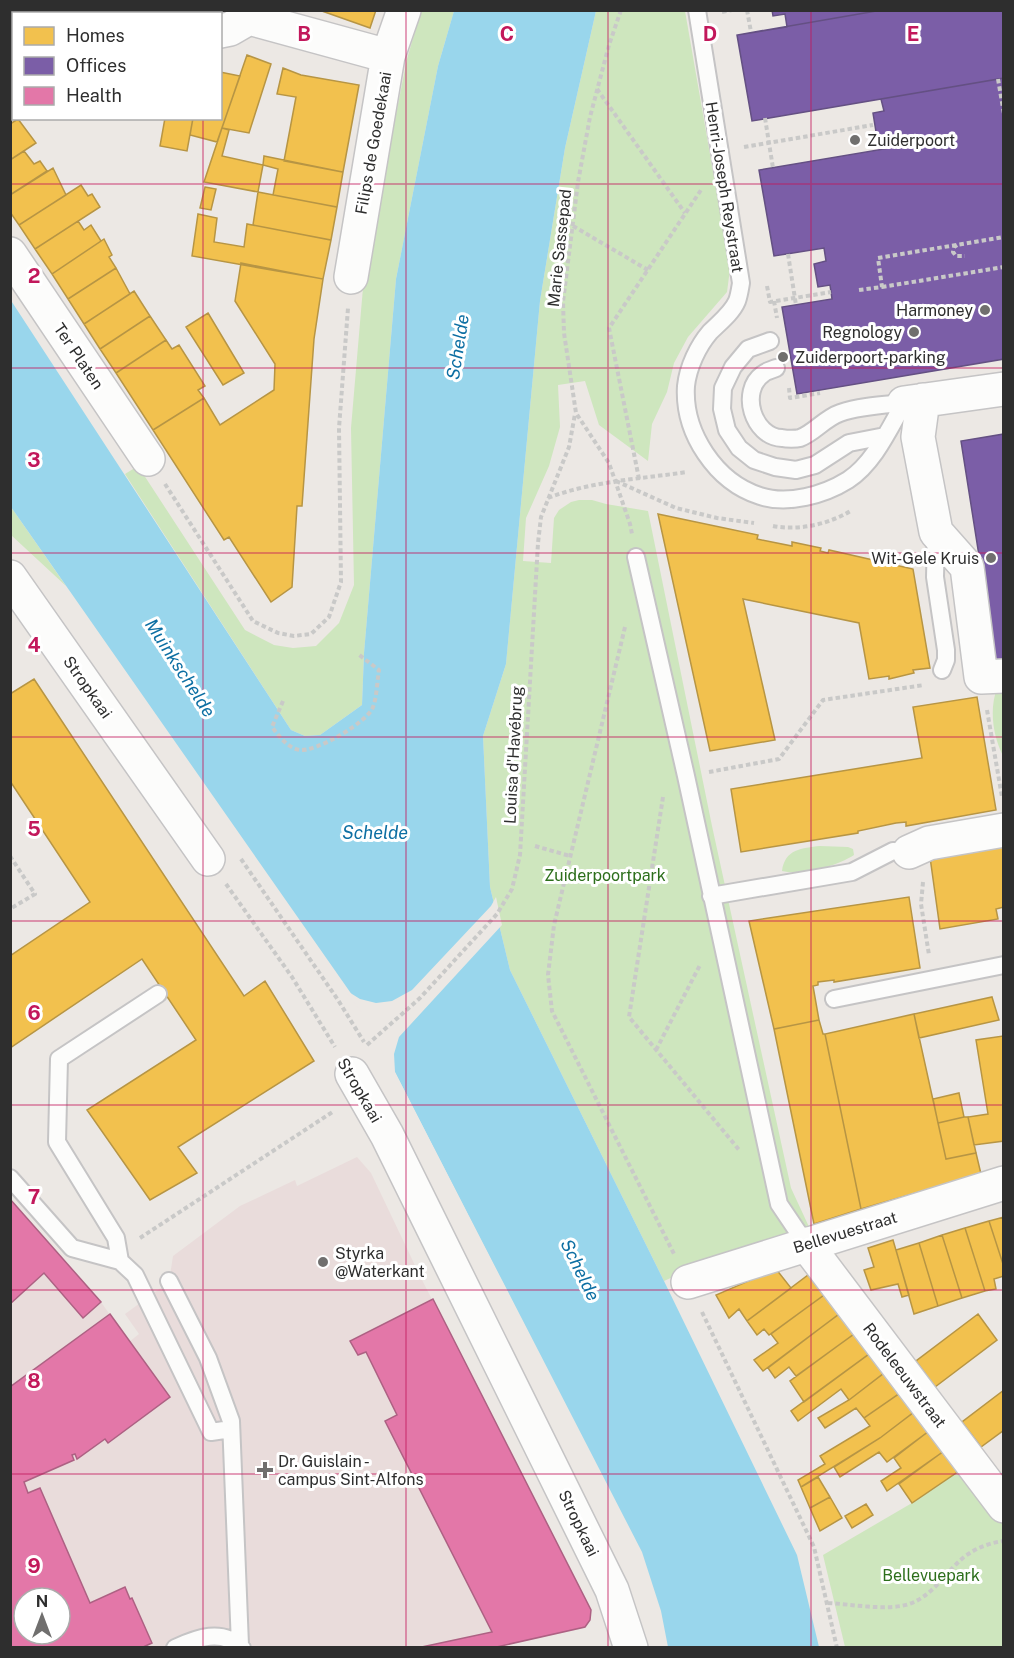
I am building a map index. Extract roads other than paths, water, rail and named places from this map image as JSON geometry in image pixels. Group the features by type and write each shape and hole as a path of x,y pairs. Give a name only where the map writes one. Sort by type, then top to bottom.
{"street":[{"name":"Filips de Goedekaai","path":"351,277 388,56 404,10"},
{"path":"238,20 388,56"},
{"name":"Ter Platen","path":"10,254 148,459"},
{"path":"992,676 967,567 936,532 913,401 1004,389"},
{"name":"Stropkaai","path":"10,577 208,858"},
{"path":"909,852 929,843 1004,830"},
{"name":"Stropkaai","path":"360,1071 387,1135 612,1590 624,1646"},
{"name":"Bellevuestraat","path":"688,1282 1004,1183"},
{"name":"Rodeleeuwstraat","path":"806,1244 1004,1506"}],"lane":[{"name":"Henri-Joseph Reystraat","path":"697,10 741,283 737,301 726,317 708,335 693,360 686,386 689,417 701,447 718,470 737,486 762,497 789,500 820,494 849,479 870,459 913,401"},
{"path":"770,341 748,349 733,367 723,388 722,409 726,430 739,448 754,460 774,467 796,470 815,465 849,443 885,436"},
{"path":"776,368 763,373 756,381 751,397 753,414 762,430 779,438 800,438 829,417 841,412 913,401"},
{"path":"936,532 935,577 946,660 942,670"},
{"path":"636,557 777,1196 779,1204 806,1244"},
{"path":"711,896 852,872 893,851 909,852"},
{"path":"834,999 1004,964"},
{"path":"158,994 59,1059 57,1142 116,1238 119,1257 135,1275 212,1432 231,1429"},
{"path":"10,1178 72,1248 119,1257"},
{"path":"169,1281 208,1358 231,1421 241,1646"},
{"path":"175,1647 201,1637 223,1636 241,1646"}],"water":[{"name":"Schelde","path":"454,11 596,11 565,148 540,301 506,664 483,736 490,887 510,970 797,1555 819,1647 668,1647 661,1611 642,1552 364,1012 11,507 10,299 291,730 305,736 320,735 362,705 364,653 396,279 438,66"}],"place":[{"name":"Zuiderpoort","path":"855,140"},
{"name":"Harmoney","path":"985,310"},
{"name":"Regnology","path":"914,332"},
{"name":"Zuiderpoort-parking","path":"783,357"},
{"name":"Wit-Gele Kruis","path":"991,558"},
{"name":"Styrka @Waterkant","path":"323,1262"},
{"name":"Dr. Guislain - campus Sint-Alfons","path":"265,1470"}],"water label":[{"name":"Muinkschelde","path":"180,668"}],"park label":[{"name":"Zuiderpoortpark","path":"605,875"},
{"name":"Bellevuepark","path":"931,1575"}]}
